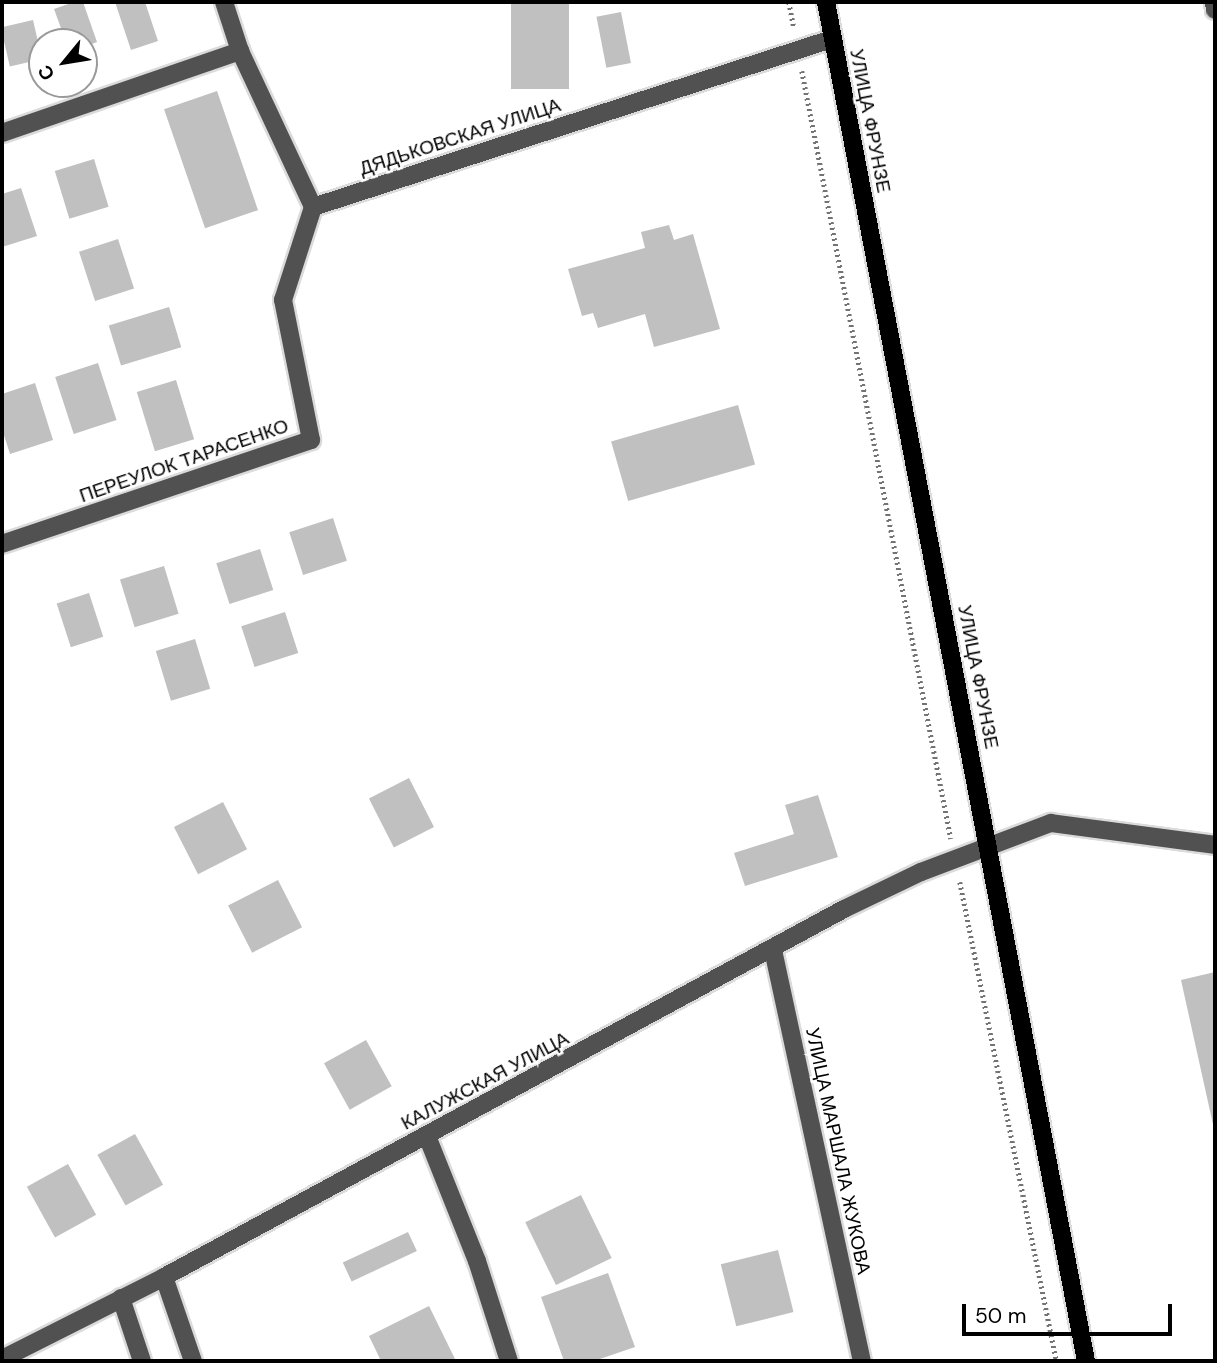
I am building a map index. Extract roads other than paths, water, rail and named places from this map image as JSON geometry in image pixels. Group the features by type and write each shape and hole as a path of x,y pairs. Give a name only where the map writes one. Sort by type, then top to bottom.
{"main road":[{"name":"УЛИЦА ФРУНЗЕ","path":"826,2 1086,1361"}],"street":[{"path":"224,2 240,51 313,207"},
{"path":"1214,2 1215,9"},
{"name":"ДЯДЬКОВСКАЯ УЛИЦА","path":"313,207 832,39"},
{"path":"2,133 240,51"},
{"name":"ПЕРЕУЛОК ТАРАСЕНКО","path":"2,544 311,440 283,300 313,207"},
{"name":"КАЛУЖСКАЯ УЛИЦА","path":"2,1359 164,1277 774,950 845,909 955,858 1051,823 1215,845"},
{"name":"УЛИЦА МАРШАЛА ЖУКОВА","path":"774,950 862,1361"},
{"path":"427,1136 477,1261 509,1361"},
{"path":"164,1277 193,1361"},
{"path":"121,1298 142,1361"}]}
